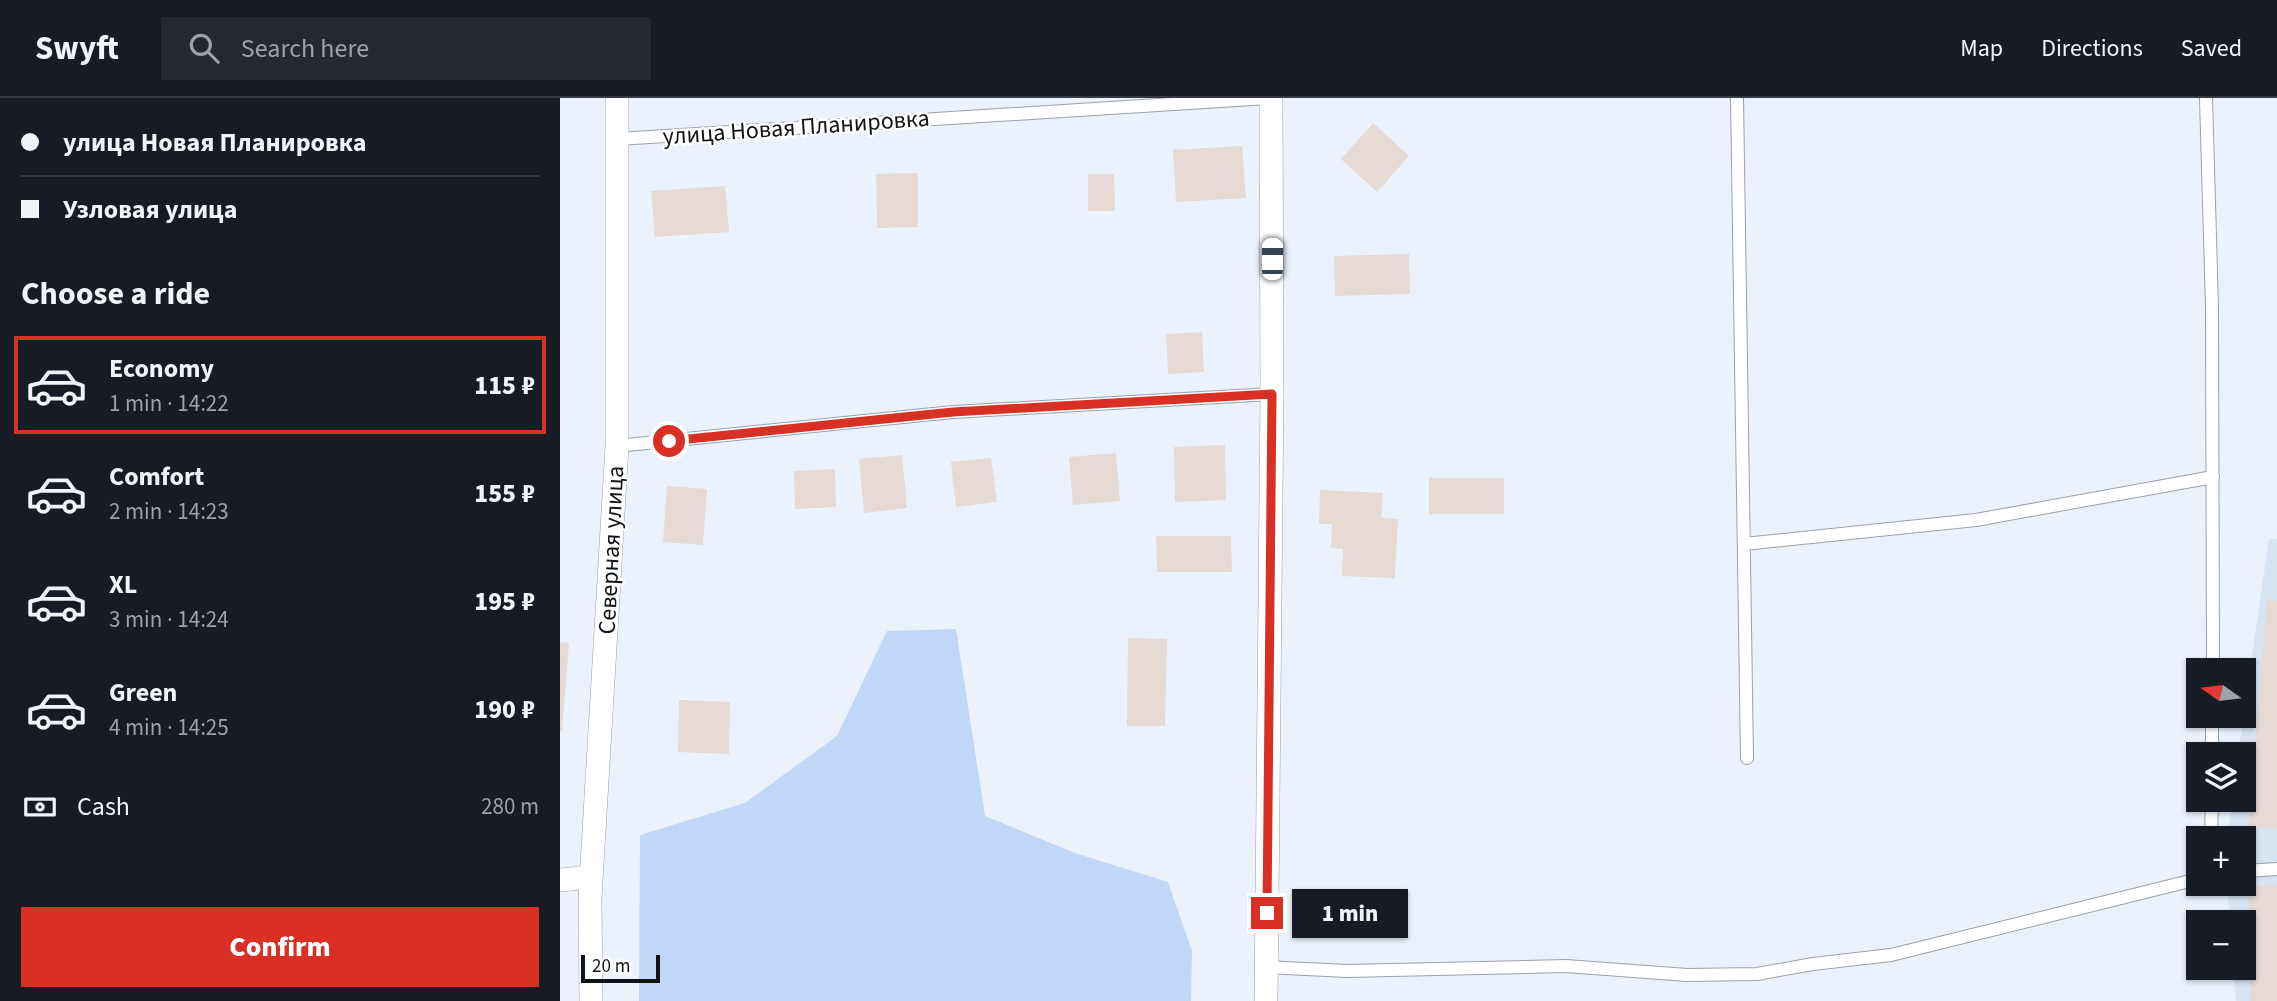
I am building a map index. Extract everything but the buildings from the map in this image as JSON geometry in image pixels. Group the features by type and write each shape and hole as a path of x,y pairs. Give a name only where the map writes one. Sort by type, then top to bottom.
{"street":[{"name":"Северная улица","path":"591,1001 591,877 617,446 617,98"},
{"name":"улица Новая Планировка","path":"1266,1001 1272,394 1269,98"},
{"path":"560,880 591,877"}],"lane":[{"name":"улица Новая Планировка","path":"618,139 1269,98"},
{"path":"1737,98 1747,758"},
{"path":"2206,98 2212,307 2213,658"},
{"path":"617,446 953,412 1272,394"},
{"path":"1744,544 1976,520 2213,477"},
{"path":"2256,870 2277,869"},
{"path":"1267,967 1347,971 1566,966 1687,975 1757,974 1891,955 2186,882"}],"shaded area":[{"path":"2269,539 2277,539 2277,1001 2236,1001 2234,980 2256,980 2256,910 2229,910 2228,896 2256,896 2256,826 2229,826 2230,812 2256,812 2256,742 2240,742 2242,728 2256,728 2256,658 2252,658"},
{"path":"956,629 985,816 1075,853 1168,882 1192,951 1191,1001 639,1001 640,835 745,803 837,736 887,631"}],"route":[{"path":"669,441 953,412 1272,394 1267,913"}]}
